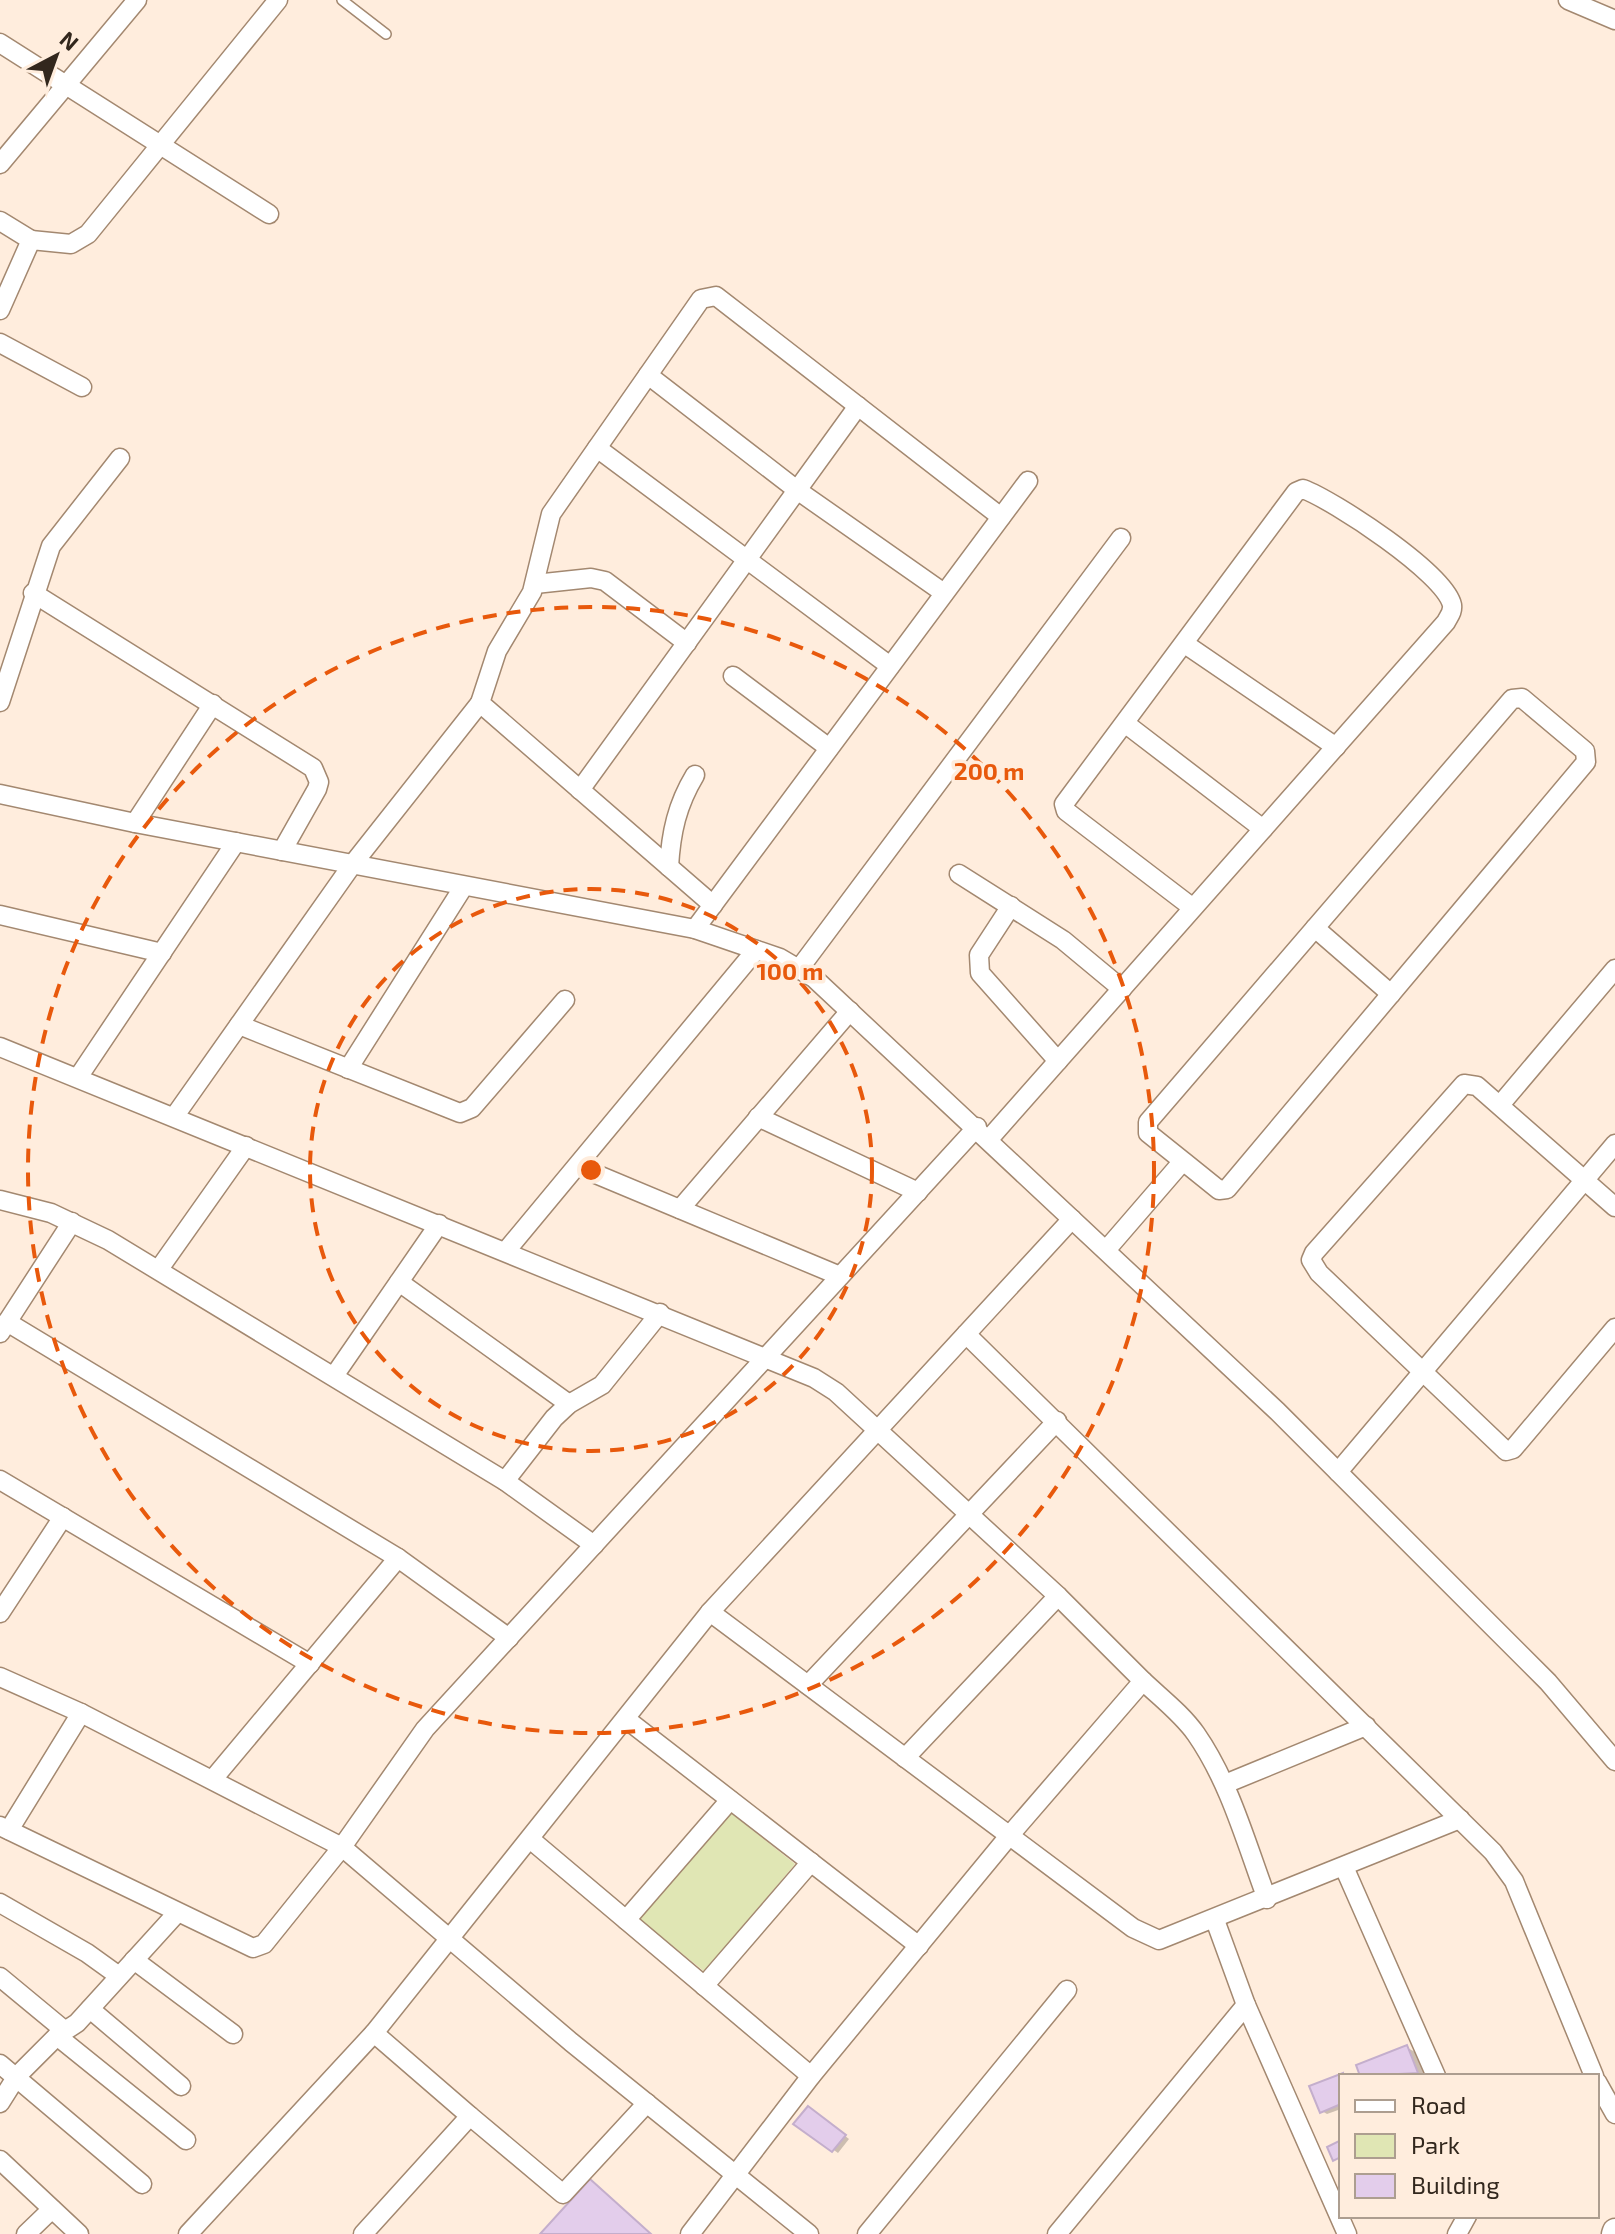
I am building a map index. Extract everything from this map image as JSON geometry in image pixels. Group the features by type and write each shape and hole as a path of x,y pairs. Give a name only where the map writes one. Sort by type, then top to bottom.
{"street":[{"path":"0,164 137,0"},
{"path":"0,221 31,240 53,245 81,240 278,0"},
{"path":"1568,0 1615,20"},
{"path":"0,43 64,87 269,214"},
{"path":"0,310 31,240"},
{"path":"174,1117 352,865 480,703 497,651 535,584 551,514 701,299 716,296 1001,517"},
{"path":"0,343 82,387"},
{"path":"648,375 797,490 944,593"},
{"path":"580,790 858,406"},
{"path":"597,448 890,666"},
{"path":"0,702 33,593 56,537 120,458"},
{"path":"695,929 1028,481"},
{"path":"81,1713 4,1828 245,1947 258,1947 342,1847 425,1729 918,1192 1058,1061 1446,622 1453,610 1451,601 1436,581 1408,554 1303,489 1296,492 1064,807 1193,908"},
{"path":"799,969 1121,538"},
{"path":"535,584 591,578 605,581 687,643"},
{"path":"33,593 213,704 318,774 317,789 282,851"},
{"path":"1185,644 1336,747"},
{"path":"733,676 829,748"},
{"path":"1522,698 1585,751 1586,762 1227,1189 1219,1190 1148,1133 1148,1122 1315,928 1512,699 1522,698"},
{"path":"480,703 713,905"},
{"path":"135,823 213,704"},
{"path":"1126,724 1263,829"},
{"path":"669,867 671,832 677,807 695,775"},
{"path":"0,794 135,823 695,929 799,969 850,1011 983,1133 1338,1472 1548,1682 1615,1761"},
{"path":"79,1076 236,842"},
{"path":"959,874 1063,940 1122,989"},
{"path":"348,1069 464,886"},
{"path":"1011,906 977,964 980,973 1058,1061"},
{"path":"0,915 162,953"},
{"path":"1315,928 1391,994"},
{"path":"506,1251 579,1167 756,950"},
{"path":"1500,1105 1615,969"},
{"path":"239,1025 460,1113 467,1112 565,1000"},
{"path":"680,1209 850,1011"},
{"path":"0,1047 79,1076 766,1356 828,1386 1058,1596 1195,1732 1225,1784 1267,1899"},
{"path":"1615,1207 1477,1086 1464,1084 1455,1089 1311,1260 1319,1273 1421,1373 1509,1452 1615,1328"},
{"path":"758,1117 918,1192"},
{"path":"1338,1472 1615,1144"},
{"path":"159,1269 246,1146"},
{"path":"1107,1249 1183,1161"},
{"path":"579,1167 840,1276"},
{"path":"0,1200 72,1222 159,1269 505,1481 594,1545"},
{"path":"188,2234 374,2033 710,1612 876,1428 1072,1219"},
{"path":"72,1222 3,1327 398,1558 509,1638"},
{"path":"334,1376 439,1224"},
{"path":"399,1282 569,1404"},
{"path":"505,1481 569,1404 602,1385 660,1313"},
{"path":"966,1334 1493,1852 1514,1881 1593,2074"},
{"path":"808,1685 1057,1421"},
{"path":"0,1480 310,1664"},
{"path":"0,1613 63,1517"},
{"path":"213,1779 398,1558"},
{"path":"905,1758 1058,1596"},
{"path":"710,1612 1009,1836 1151,1937 1168,1939 1460,1819"},
{"path":"0,1677 81,1713 342,1847 450,1941 809,2234"},
{"path":"690,2234 811,2076 1009,1836 1143,1681"},
{"path":"626,1719 919,1946"},
{"path":"1225,1784 1366,1726"},
{"path":"626,1920 730,1800"},
{"path":"530,1839 811,2076"},
{"path":"704,1986 811,1862"},
{"path":"1344,1867 1435,2074"},
{"path":"0,1903 77,1947 119,1976"},
{"path":"0,2103 17,2076 90,2009 177,1913"},
{"path":"1215,1920 1246,2005 1339,2216"},
{"path":"134,1960 233,2034"},
{"path":"0,1977 186,2140"},
{"path":"867,2234 1067,1990"},
{"path":"1057,2234 1246,2005"},
{"path":"90,2009 181,2086"},
{"path":"374,2033 563,2194 647,2103"},
{"path":"0,2064 142,2184"},
{"path":"1599,2086 1615,2114"},
{"path":"363,2234 470,2116"},
{"path":"0,2160 79,2234"},
{"path":"26,2234 52,2209"}],"lane":[{"path":"342,0 386,34"}],"green space":[{"path":"731,1813 795,1864 705,1972 638,1918"}],"building":[{"path":"1407,2045 1418,2073 1359,2074 1356,2065"},
{"path":"1339,2075 1339,2105 1320,2113 1309,2086"},
{"path":"808,2106 846,2135 832,2152 793,2124"},
{"path":"1339,2141 1339,2158 1333,2161 1327,2147"},
{"path":"590,2179 651,2234 540,2234"}]}
